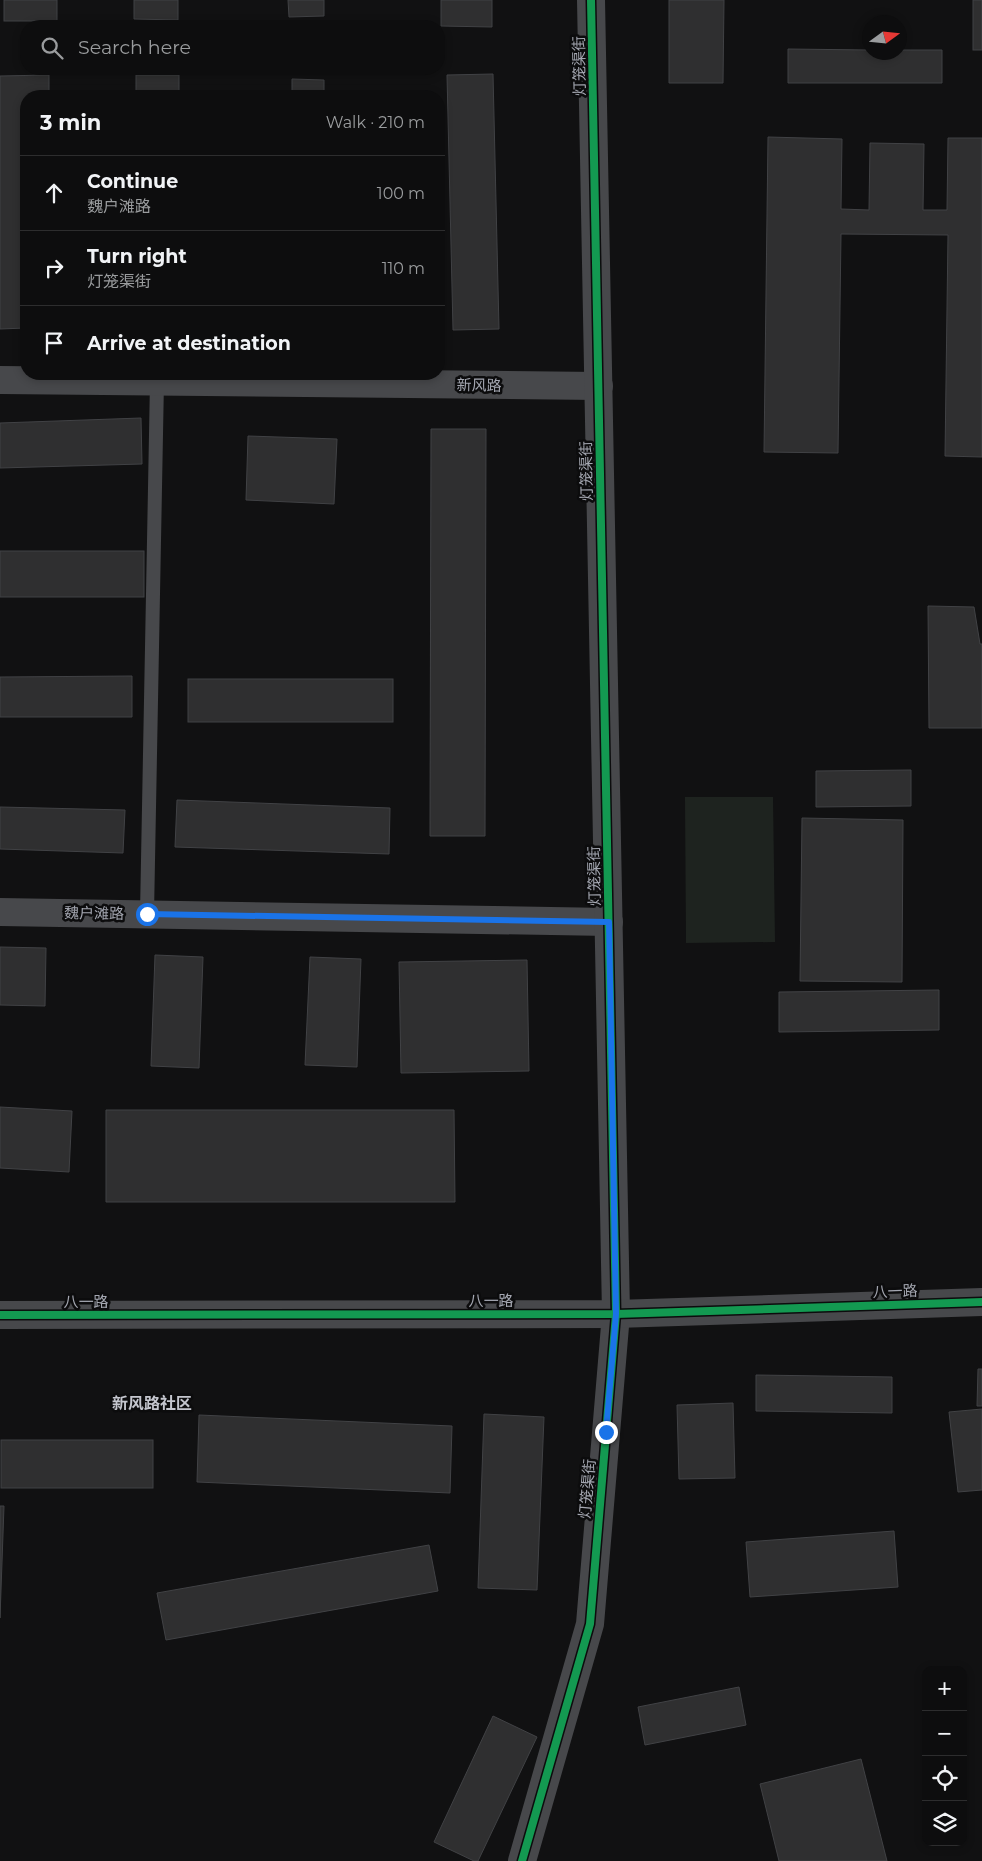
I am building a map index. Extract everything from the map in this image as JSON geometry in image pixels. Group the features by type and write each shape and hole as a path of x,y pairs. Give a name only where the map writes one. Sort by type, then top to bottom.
{"street":[{"name":"灯笼渠街","path":"522,1861 590,1624 616,1314 591,0"},
{"name":"新风路","path":"0,380 599,386"},
{"name":"魏户滩路","path":"0,912 609,922"},
{"name":"八一路","path":"0,1315 616,1314 982,1302"}],"lane":[{"path":"147,914 157,382"}],"shaded area":[{"path":"685,797 773,797 775,942 686,943"}],"building":[{"path":"4,0 57,0 57,20 4,21"},
{"path":"134,0 178,0 178,20 134,19"},
{"path":"288,0 324,0 324,16 289,17"},
{"path":"441,0 492,0 492,27 445,26 445,20 441,20"},
{"path":"669,0 724,0 723,83 669,83"},
{"path":"973,0 982,0 982,50 973,50"},
{"path":"788,49 862,50 862,60 907,60 907,50 942,50 942,83 788,83"},
{"path":"493,74 499,329 453,330 447,75"},
{"path":"49,75 49,90 20,90 20,328 0,329 0,76"},
{"path":"136,75 179,75 179,90 136,90"},
{"path":"292,79 324,80 324,90 292,90"},
{"path":"768,137 842,139 841,209 869,210 870,143 924,144 923,210 947,210 948,138 982,138 982,457 945,456 948,235 841,234 838,453 764,452"},
{"path":"141,418 142,464 0,468 0,423"},
{"path":"431,429 486,429 485,836 430,836"},
{"path":"248,436 337,439 334,504 246,500"},
{"path":"0,551 144,551 144,597 0,597"},
{"path":"928,606 974,607 980,644 982,644 982,728 929,728"},
{"path":"132,676 132,717 0,717 0,677"},
{"path":"188,679 393,679 393,722 188,722"},
{"path":"911,770 911,806 816,807 816,771"},
{"path":"177,800 390,808 389,854 175,847"},
{"path":"0,807 125,810 123,853 0,849"},
{"path":"802,818 903,820 902,982 800,981"},
{"path":"0,947 46,948 45,1006 0,1005"},
{"path":"155,955 203,957 199,1068 151,1066"},
{"path":"310,957 361,959 357,1067 305,1065"},
{"path":"527,960 529,1071 401,1073 399,962"},
{"path":"939,990 939,1030 779,1032 779,992"},
{"path":"0,1107 72,1111 69,1172 0,1168"},
{"path":"106,1110 454,1110 455,1202 106,1202"},
{"path":"978,1369 982,1369 982,1406 977,1406"},
{"path":"756,1375 892,1377 892,1413 756,1411"},
{"path":"733,1403 735,1478 679,1479 677,1405"},
{"path":"982,1409 982,1490 958,1492 949,1412"},
{"path":"484,1414 544,1417 537,1590 478,1588"},
{"path":"199,1415 452,1426 450,1493 197,1482"},
{"path":"1,1440 153,1440 153,1488 1,1488"},
{"path":"0,1506 4,1506 0,1618"},
{"path":"894,1531 898,1587 750,1597 746,1542"},
{"path":"429,1545 438,1591 166,1640 157,1593"},
{"path":"739,1687 746,1725 645,1745 638,1707"},
{"path":"493,1716 537,1737 478,1861 474,1861 434,1842"},
{"path":"861,1759 887,1861 779,1861 760,1784"}],"cycle path":[{"path":"522,1861 590,1624 616,1314 591,0"},
{"path":"0,1315 616,1314 982,1302"}],"district":[{"name":"新风路社区","path":"152,1403"}],"route":[{"path":"147,914 609,922 616,1314 606,1432"}]}
